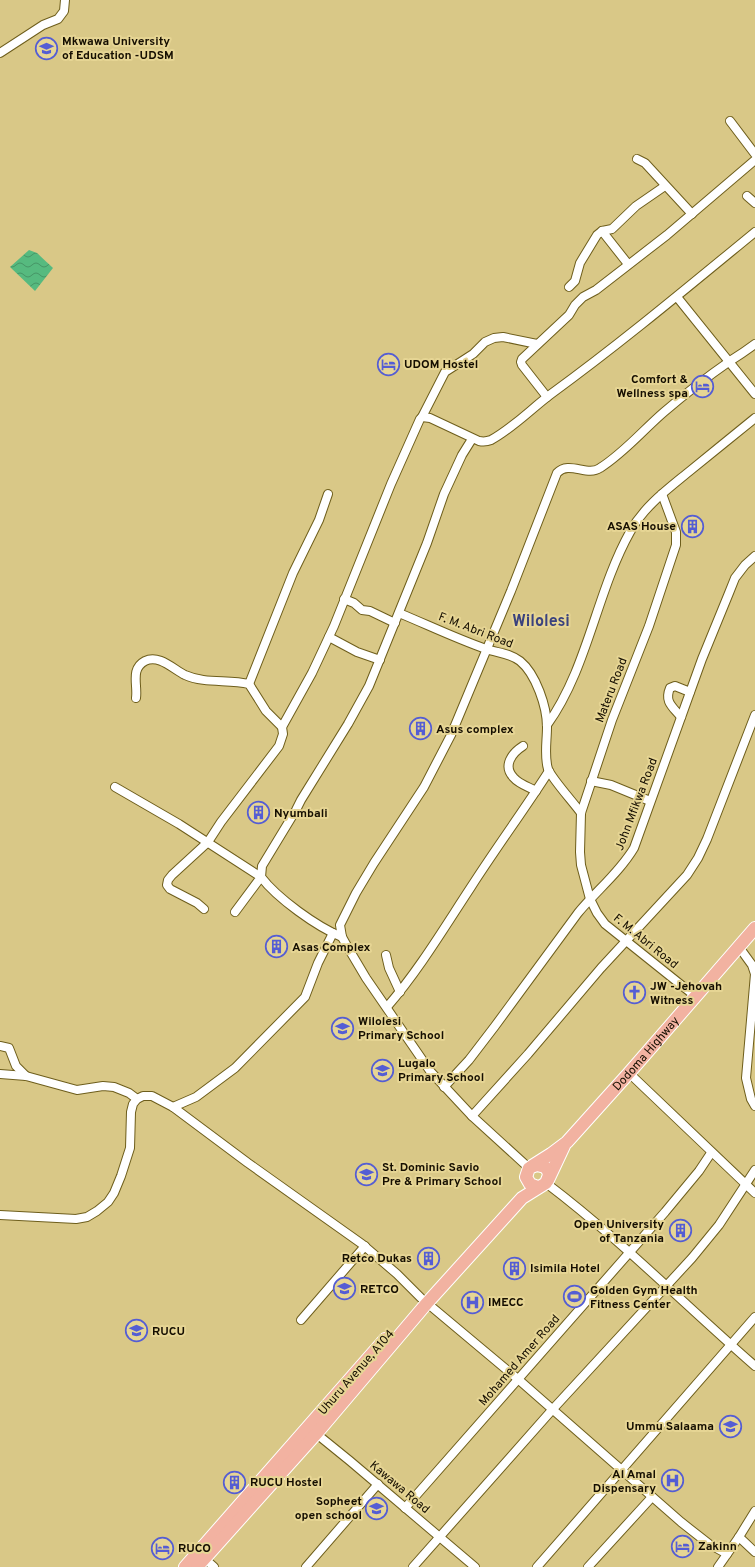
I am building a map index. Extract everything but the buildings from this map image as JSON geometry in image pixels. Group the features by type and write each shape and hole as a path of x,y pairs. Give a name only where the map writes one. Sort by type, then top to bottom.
{"highway":[{"name":"Dodoma Highway","path":"567,1142 755,928"},
{"path":"529,1170 567,1142"},
{"path":"544,1183 567,1142"},
{"path":"529,1170 537,1164 545,1167 549,1175 544,1183"},
{"path":"529,1170 530,1184 544,1183"},
{"name":"Uhuru Avenue, A104","path":"201,1563 312,1430 512,1200 523,1184 529,1170"},
{"name":"Uhuru Avenue, A104","path":"424,1300 522,1198 544,1183"},
{"name":"Uhuru Avenue, A104","path":"185,1567 312,1430"}],"street":[{"path":"0,53 43,25 58,19 64,11 65,0"},
{"path":"730,121 755,154"},
{"path":"637,159 645,163 692,214"},
{"path":"547,397 522,366 521,362 537,344 569,315 575,305 583,297 596,290 692,214 755,160"},
{"path":"569,287 574,281 579,266 593,238 602,231 612,229 636,206 665,186"},
{"path":"747,196 755,203"},
{"path":"602,231 628,264"},
{"path":"422,417 430,418 472,439 485,442 490,440 511,426 677,297 755,232"},
{"path":"677,297 755,394"},
{"path":"282,727 304,689 329,637 391,484 445,372 473,354 485,342 494,338 503,338 537,344"},
{"path":"529,1170 472,1116 430,1071 366,978 342,937 340,926 374,863 431,775 451,735 511,591 557,473 560,469 564,468 590,471 598,470 611,462 664,412 730,361 755,344"},
{"path":"547,725 555,714 572,680 615,563 630,532 641,514 662,494 755,418"},
{"path":"235,912 261,877 262,866 348,724 369,686 399,613 444,494 462,455 472,439"},
{"path":"249,684 293,573 319,520 328,494"},
{"name":"Materu Road","path":"590,899 580,852 581,813 612,720 649,626 676,545 676,532 662,494"},
{"name":"John Mfikwa Road","path":"444,1087 469,1060 486,1038 530,979 562,932 590,899 626,862 634,848 690,692 728,593 735,578 745,565 755,556"},
{"path":"344,599 354,603 362,610 370,611 395,623"},
{"name":"F. M. Abri Road","path":"399,613 486,649 508,654 526,666 533,677 542,699 547,725 546,760 549,771 581,813"},
{"path":"329,637 357,652 380,660"},
{"path":"136,698 137,691 135,675 137,670 144,662 150,660 163,661 185,675 198,679 249,684"},
{"path":"204,909 197,903 170,889 168,880 208,842 225,816 279,746 283,734 282,727 266,711 249,684"},
{"path":"681,717 669,703 667,694 670,688 675,686 690,692"},
{"path":"472,1116 528,1054 601,968 687,875 698,858 707,839 755,715"},
{"path":"523,746 512,755 509,762 510,772 517,780 536,791"},
{"path":"387,1007 400,992 447,926 473,883 549,771"},
{"path":"591,781 611,785 650,801"},
{"path":"115,787 179,824 261,877 281,898 332,933 342,937"},
{"name":"F. M. Abri Road","path":"590,899 597,913 605,924 695,996"},
{"path":"173,1107 196,1097 234,1068 305,997 318,963 332,933"},
{"path":"739,947 752,964 755,974 746,1078 751,1099 755,1106"},
{"path":"386,955 388,968 400,992"},
{"path":"0,1046 9,1048 16,1066 26,1076"},
{"path":"629,1073 711,1153 755,1193"},
{"path":"0,1074 26,1076 77,1090 103,1086 114,1087 129,1093 137,1099"},
{"path":"0,1215 76,1219 87,1217 108,1202 114,1192 130,1148 131,1112 137,1099 143,1096 152,1096 173,1107 222,1144 365,1246 424,1300 519,1380 652,1497 709,1544 727,1554"},
{"name":"Mohamed Amer Road","path":"405,1508 665,1212 711,1153"},
{"path":"413,1567 552,1410 692,1258 719,1225 755,1170"},
{"path":"544,1183 629,1252 701,1319 755,1366"},
{"path":"301,1320 365,1246"},
{"path":"537,1567 755,1317"},
{"name":"Kawawa Road","path":"312,1430 378,1484 474,1567"},
{"path":"306,1567 378,1484"},
{"path":"588,1567 652,1497"},
{"path":"718,1567 755,1511"},
{"path":"739,1537 755,1552"},
{"path":"201,1563 214,1567"}],"water":[{"path":"29,250 37,253 53,268 35,291 10,267"}],"place":[{"name":"Mkwawa University of Education -UDSM","path":"46,48"},
{"name":"UDOM Hostel","path":"388,364"},
{"name":"Comfort & Wellness spa","path":"703,386"},
{"name":"ASAS House","path":"692,526"},
{"name":"Asus complex","path":"420,729"},
{"name":"Nyumbali","path":"258,813"},
{"name":"Asas Complex","path":"277,947"},
{"name":"JW -Jehovah Witness","path":"634,993"},
{"name":"Wilolesi Primary School","path":"342,1028"},
{"name":"Lugalo Primary School","path":"383,1070"},
{"name":"St. Dominic Savio Pre & Primary School","path":"367,1174"},
{"name":"Open University of Tanzania","path":"680,1231"},
{"name":"Retco Dukas","path":"428,1258"},
{"name":"Isimila Hotel","path":"515,1268"},
{"name":"RETCO","path":"344,1289"},
{"name":"Golden Gym Health Fitness Center","path":"575,1297"},
{"name":"IMECC","path":"473,1302"},
{"name":"RUCU","path":"137,1331"},
{"name":"Ummu Salaama","path":"730,1426"},
{"name":"Al Amal Dispensary","path":"672,1481"},
{"name":"RUCU Hostel","path":"234,1482"},
{"name":"Sopheet open school","path":"377,1508"},
{"name":"Zakinn","path":"682,1546"},
{"name":"RUCO","path":"162,1548"}],"district":[{"name":"Wilolesi","path":"541,620"}]}
